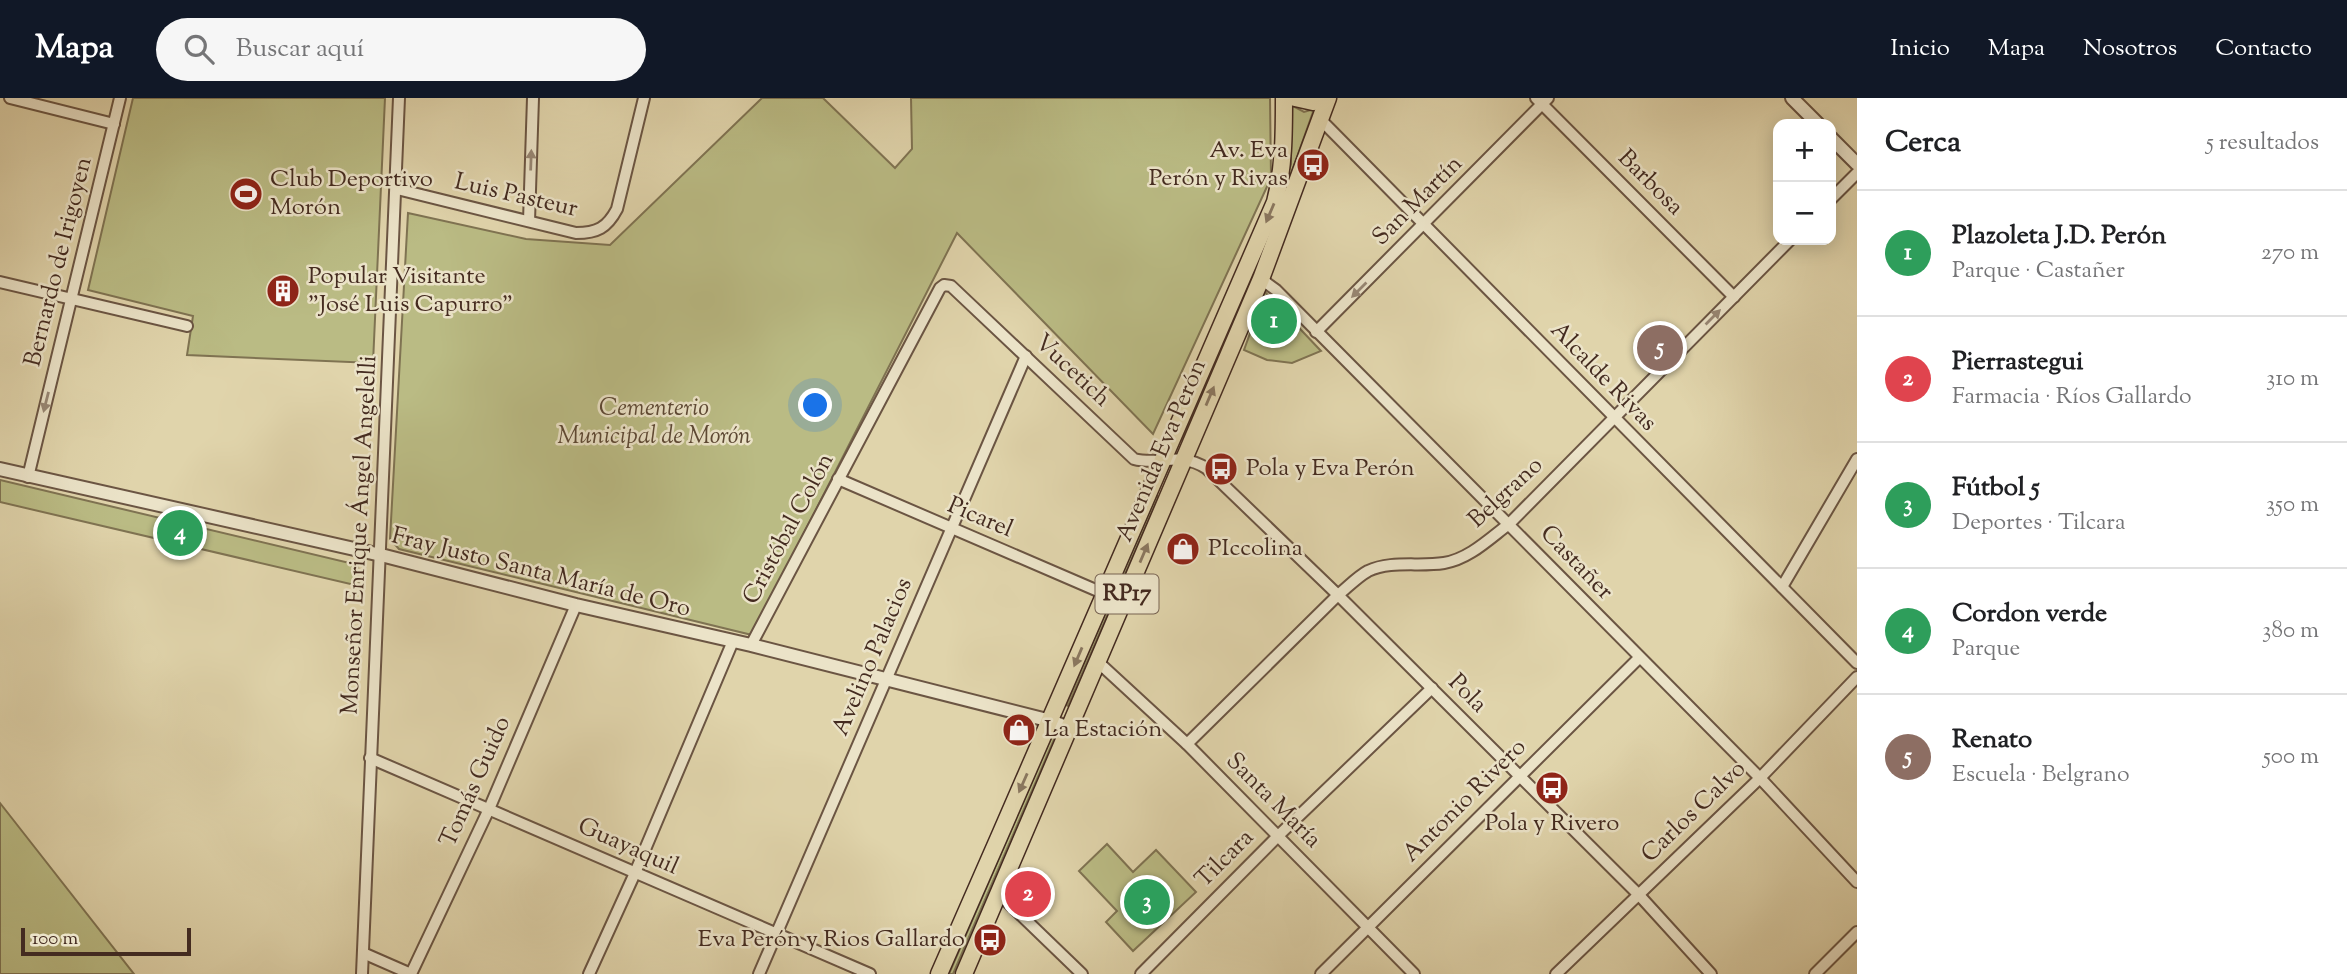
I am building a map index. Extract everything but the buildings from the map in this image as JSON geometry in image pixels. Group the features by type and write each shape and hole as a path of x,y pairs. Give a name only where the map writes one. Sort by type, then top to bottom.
{"main road":[{"name":"Avenida Eva Perón","path":"939,974 1275,202 1284,153 1284,98"},
{"path":"1295,98 1313,102 1327,98"},
{"name":"Avenida Eva Perón","path":"964,974 1261,279 1327,98"}],"street":[{"path":"10,98 114,124"},
{"name":"Bernardo de Irigoyen","path":"28,477 120,98"},
{"name":"Monseñor Enrique Ángel Angelelli","path":"362,974 399,98"},
{"path":"529,221 533,98"},
{"name":"Luis Pasteur","path":"397,190 576,233 590,233 609,224 617,209 644,98"},
{"path":"1792,98 1813,119"},
{"name":"San Martín","path":"1316,332 1542,100"},
{"name":"Barbosa","path":"1542,100 1734,297"},
{"name":"Alcalde Rivas","path":"1320,119 1857,663"},
{"path":"1836,143 1857,164"},
{"path":"1836,194 1857,173"},
{"name":"Belgrano","path":"1187,744 1365,572 1377,567 1445,563 1460,558 1509,524 1785,245"},
{"name":"Castañer","path":"1261,279 1276,290 1509,524 1760,778 1857,882"},
{"path":"0,282 187,326"},
{"name":"Vucetich","path":"944,285 951,286 1134,459 1183,458"},
{"name":"Cristóbal Colón","path":"751,645 940,288 944,285"},
{"name":"Avelino Palacios","path":"759,974 1026,356"},
{"name":"Pola","path":"1183,458 1206,468 1338,596 1639,895 1711,974"},
{"path":"1782,587 1857,459"},
{"name":"Fray Justo Santa María de Oro","path":"0,470 381,555 576,605 886,678 1069,728"},
{"name":"Picarel","path":"838,479 1105,594"},
{"name":"Tomás Guido","path":"411,974 489,809 576,605"},
{"path":"589,974 635,873 733,641"},
{"name":"Antonio Rivero","path":"1321,974 1639,658"},
{"name":"Santa María","path":"1098,662 1187,744 1279,835 1413,974"},
{"name":"Carlos Calvo","path":"1556,974 1760,778 1857,677"},
{"name":"Tilcara","path":"1141,974 1279,835 1432,688"},
{"name":"Guayaquil","path":"370,758 870,974"},
{"path":"998,893 1082,974"},
{"path":"1815,974 1857,932"},
{"path":"363,953 411,974"}],"green space":[{"name":"Club Deportivo Morón","path":"133,98 385,98 373,363 187,355 193,316 88,290"},
{"name":"Cementerio Municipal de Morón","path":"762,98 823,98 895,168 912,149 911,98 1270,98 1271,178 1153,434 957,233 752,635 399,549 390,539 408,213 526,239 610,245"},
{"path":"1291,105 1304,112 1314,109 1255,276 1182,440 1180,438 1274,217 1291,164"},
{"path":"1265,292 1321,351 1292,363 1267,360 1244,350"},
{"path":"0,480 358,565 359,586 0,502"},
{"path":"1156,494 1158,498 1068,706 1066,705"},
{"path":"1053,733 1056,735 953,974 949,974"},
{"path":"0,803 134,974 0,974"},
{"path":"1107,844 1133,872 1156,850 1196,892 1133,951 1106,922 1117,911 1079,871"}],"place":[{"name":"Av. Eva Perón y Rivas","path":"1313,165"},
{"name":"Club Deportivo Morón","path":"246,194"},
{"name":"Popular Visitante \"José Luis Capurro\"","path":"283,291"},
{"name":"Plazoleta J.D. Perón","path":"1274,321"},
{"name":"Renato","path":"1660,348"},
{"name":"Pola y Eva Perón","path":"1221,469"},
{"name":"Cordon verde","path":"180,533"},
{"name":"PIccolina","path":"1183,549"},
{"name":"La Estación","path":"1019,730"},
{"name":"Pola y Rivero","path":"1552,788"},
{"name":"Pierrastegui","path":"1028,894"},
{"name":"Fútbol 5","path":"1147,902"},
{"name":"Eva Perón y Rios Gallardo","path":"990,940"}]}
